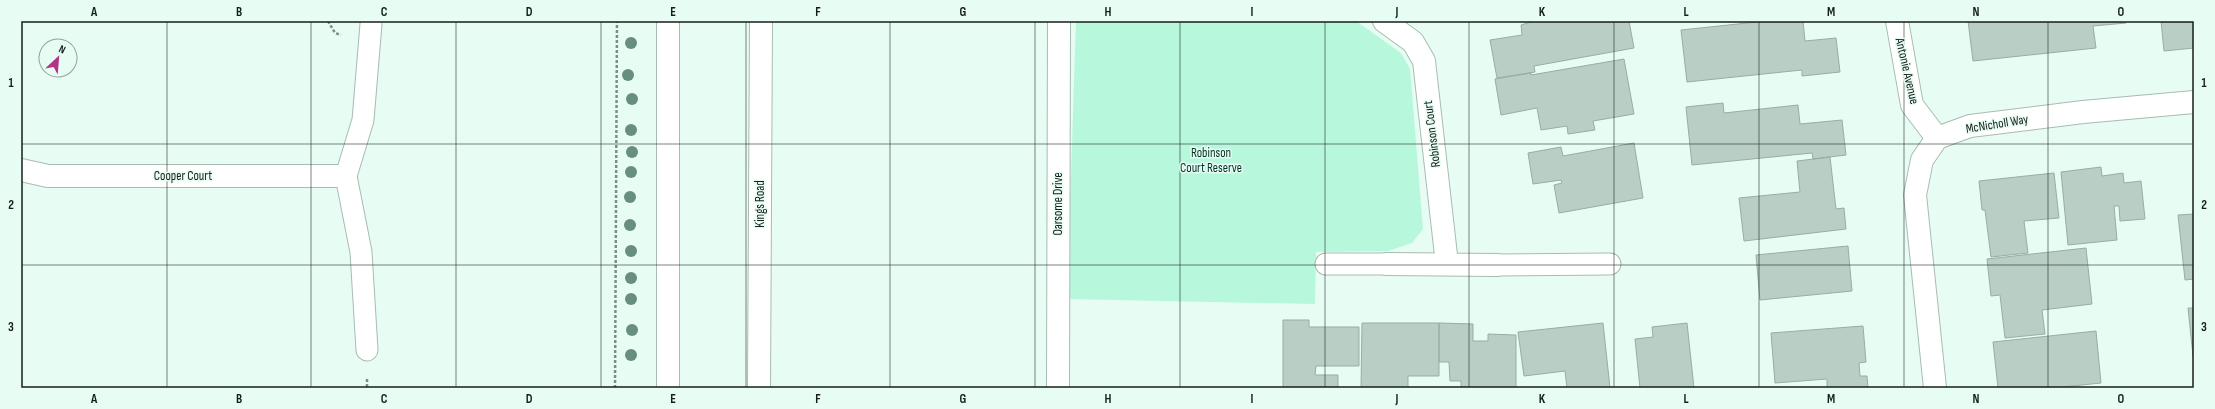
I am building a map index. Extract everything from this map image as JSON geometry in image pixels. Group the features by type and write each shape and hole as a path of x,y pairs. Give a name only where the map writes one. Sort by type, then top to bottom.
{"street":[{"path":"668,21 668,388"},
{"name":"Kings Road","path":"759,388 761,21"},
{"name":"Oarsome Drive","path":"1058,388 1059,21"},
{"name":"Robinson Court","path":"1384,21 1413,42 1424,61 1447,264"},
{"name":"Antonie Avenue","path":"1897,21 1912,105 1937,138"},
{"name":"McNicholl Way","path":"1937,138 1970,126 2083,112 2194,102"},
{"path":"1936,388 1915,195 1922,160 1937,138"},
{"name":"Cooper Court","path":"21,170 48,176 346,176"},
{"path":"1387,264 1497,265"}],"lane":[{"path":"367,350 361,252 346,176 363,120 371,24"},
{"path":"1326,264 1387,264"},
{"path":"1497,265 1610,264"}],"path":[{"path":"615,388 617,21"}],"green space":[{"name":"Robinson Court Reserve","path":"1076,21 1356,21 1401,53 1410,69 1423,229 1412,243 1388,251 1316,252 1315,304 1067,299"}],"building":[{"path":"1534,21 1629,21 1634,48 1534,66 1535,72 1497,78 1490,40 1522,35 1521,25"},
{"path":"1766,21 1803,21 1805,41 1836,38 1840,72 1802,76 1802,70 1687,82 1681,30"},
{"path":"1968,21 2125,21 2126,23 2093,26 2096,48 1973,61"},
{"path":"2161,21 2194,21 2194,48 2164,51"},
{"path":"1624,59 1634,114 1593,121 1595,130 1568,134 1567,126 1541,130 1537,108 1501,115 1495,79 1531,73 1531,75"},
{"path":"1723,103 1724,113 1798,105 1800,124 1842,120 1846,155 1813,159 1812,153 1692,165 1686,107"},
{"path":"1634,143 1643,198 1559,213 1554,185 1562,183 1561,180 1533,184 1528,153 1561,147 1563,156"},
{"path":"1830,157 1836,209 1844,208 1846,229 1744,241 1739,198 1800,192 1797,161"},
{"path":"2101,167 2102,176 2123,173 2124,183 2141,181 2145,219 2120,221 2119,206 2114,206 2117,240 2068,245 2061,172"},
{"path":"2054,173 2059,218 2024,221 2028,253 1991,257 1985,210 1982,210 1979,181"},
{"path":"2194,214 2194,279 2185,280 2178,215"},
{"path":"1848,246 1852,291 1760,300 1756,255"},
{"path":"2086,248 2092,304 2042,310 2045,334 2005,338 2000,295 1991,296 1987,259"},
{"path":"2188,308 2194,308 2194,356 2193,356"},
{"path":"1283,320 1309,320 1309,327 1359,327 1359,366 1316,366 1315,375 1338,375 1338,388 1283,388"},
{"path":"1362,323 1439,323 1439,376 1408,376 1408,388 1361,388"},
{"path":"1439,323 1473,324 1473,341 1488,341 1488,334 1516,335 1516,388 1461,388 1461,381 1450,381 1449,362 1439,362"},
{"path":"1603,323 1610,388 1567,388 1565,371 1524,376 1518,332"},
{"path":"1687,323 1694,388 1640,388 1635,339 1653,337 1652,327"},
{"path":"1863,326 1866,362 1859,363 1860,376 1867,376 1868,388 1827,388 1827,379 1775,383 1771,333"},
{"path":"2096,331 2101,383 2053,388 1998,388 1993,342"}]}
